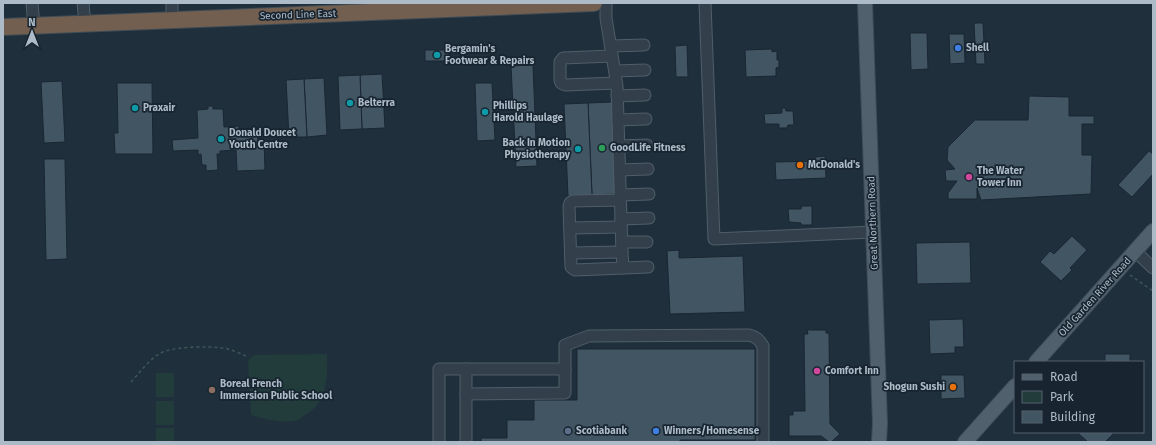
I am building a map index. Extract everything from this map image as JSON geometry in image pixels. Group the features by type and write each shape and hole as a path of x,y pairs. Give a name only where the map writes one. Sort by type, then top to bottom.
{"highway":[{"name":"Second Line East","path":"3,27 583,3"}],"main road":[{"name":"Great Northern Road","path":"865,3 880,423 879,442"},
{"name":"Old Garden River Road","path":"1037,361 1153,231"},
{"path":"965,442 1014,387"}],"lane":[{"path":"32,3 34,26"},
{"path":"83,3 85,24"},
{"path":"172,3 172,20"},
{"path":"606,3 606,18 617,96 623,268"},
{"path":"705,3 714,239 873,232"},
{"path":"616,83 565,85 561,83 560,80 560,62 563,58 644,45"},
{"path":"614,71 645,70"},
{"path":"617,96 646,95"},
{"path":"618,120 646,119"},
{"path":"619,146 647,145"},
{"path":"620,170 648,169"},
{"path":"648,268 575,270 571,267 570,203 573,201 649,194"},
{"path":"570,228 621,223 649,218"},
{"path":"571,252 622,247 647,242"},
{"path":"1135,251 1153,268"},
{"path":"466,394 565,393 565,345 589,336 749,335 756,337 763,346 763,442"},
{"path":"439,442 439,369 565,369"},
{"path":"466,369 466,442"}],"path":[{"path":"1120,268 1153,291"},
{"path":"131,382 152,360 161,353 176,349 196,347 224,348 246,356"}],"green space":[{"path":"327,354 325,388 318,404 312,410 295,421 272,420 251,415 248,360 254,355"},
{"path":"156,373 174,373 174,397 156,397"},
{"path":"156,401 174,401 174,425 156,425"},
{"path":"156,428 174,428 174,442 156,442"}],"building":[{"path":"974,23 983,23 985,64 976,64"},
{"path":"910,33 927,33 928,69 911,70"},
{"path":"949,34 964,34 965,63 950,64"},
{"path":"687,45 688,77 676,77 675,46"},
{"path":"772,49 772,52 777,51 777,60 779,60 779,67 776,68 776,76 746,77 745,50"},
{"name":"Bergamin's Footwear & Repairs","path":"425,50 449,50 449,61 425,61"},
{"path":"533,65 537,166 516,167 511,66"},
{"path":"382,74 385,128 362,129 360,75"},
{"name":"Belterra","path":"360,75 362,129 340,130 338,76"},
{"path":"324,78 327,135 307,137 304,79"},
{"path":"304,79 307,137 289,137 286,80"},
{"path":"62,81 65,142 44,143 41,82"},
{"name":"Praxair","path":"117,83 152,83 153,154 115,154 114,133 118,133"},
{"name":"Phillips Harold Haulage","path":"475,83 492,83 495,140 477,141"},
{"path":"1029,96 1069,97 1069,116 1094,116 1094,124 1082,124 1082,155 1092,155 1091,194 981,200 977,188 977,199 948,199 948,193 957,181 946,181 945,170 955,169 947,160 948,147 975,120 1028,120"},
{"name":"GoodLife Fitness","path":"613,102 617,194 592,195 588,103"},
{"name":"Back In Motion Physiotherapy","path":"588,103 592,195 568,196 564,104"},
{"name":"Donald Doucet Youth Centre","path":"208,106 213,106 213,109 223,109 224,127 239,126 239,129 257,128 258,141 264,141 265,170 237,171 236,150 220,151 220,154 217,154 218,170 206,171 206,165 202,165 201,154 198,155 198,150 173,151 172,140 198,138 197,110 208,109"},
{"path":"782,108 785,108 786,111 793,111 794,125 788,125 787,128 779,128 779,124 765,124 764,114 782,113"},
{"path":"1149,151 1153,154 1153,174 1132,197 1118,185"},
{"name":"McDonald's","path":"825,156 826,178 776,180 775,162 815,161 815,157"},
{"path":"44,159 65,159 67,259 46,260"},
{"path":"802,206 812,206 812,225 801,225 801,223 789,222 788,209 801,209"},
{"path":"1072,236 1087,250 1070,268 1072,270 1061,281 1040,262 1050,251 1054,254"},
{"path":"970,242 971,283 917,284 916,243"},
{"path":"679,250 679,258 743,256 745,312 670,314 667,251"},
{"path":"963,319 964,347 955,347 955,353 930,354 929,320"},
{"name":"Comfort Inn","path":"807,330 826,330 826,333 829,333 830,424 840,434 831,442 821,436 789,436 789,415 793,415 793,411 805,411 804,334 808,334"},
{"path":"577,349 755,349 755,440 680,440 680,442 481,442 481,438 507,438 507,420 534,420 534,400 577,400"},
{"path":"1105,354 1130,354 1130,361 1105,361"},
{"name":"Shogun Sushi","path":"941,375 964,375 965,398 941,399"},
{"path":"1114,433 1105,442 1088,442 1079,434"}],"place":[{"name":"Shell","path":"958,48"},
{"name":"Bergamin's Footwear & Repairs","path":"437,55"},
{"name":"Belterra","path":"350,103"},
{"name":"Praxair","path":"135,108"},
{"name":"Phillips Harold Haulage","path":"485,112"},
{"name":"Donald Doucet Youth Centre","path":"221,139"},
{"name":"GoodLife Fitness","path":"602,148"},
{"name":"Back In Motion Physiotherapy","path":"578,149"},
{"name":"McDonald's","path":"800,165"},
{"name":"The Water Tower Inn","path":"969,177"},
{"name":"Comfort Inn","path":"817,371"},
{"name":"Shogun Sushi","path":"953,387"},
{"name":"Boreal French Immersion Public School","path":"212,390"},
{"name":"Scotiabank","path":"568,431"},
{"name":"Winners/Homesense","path":"656,431"}]}
